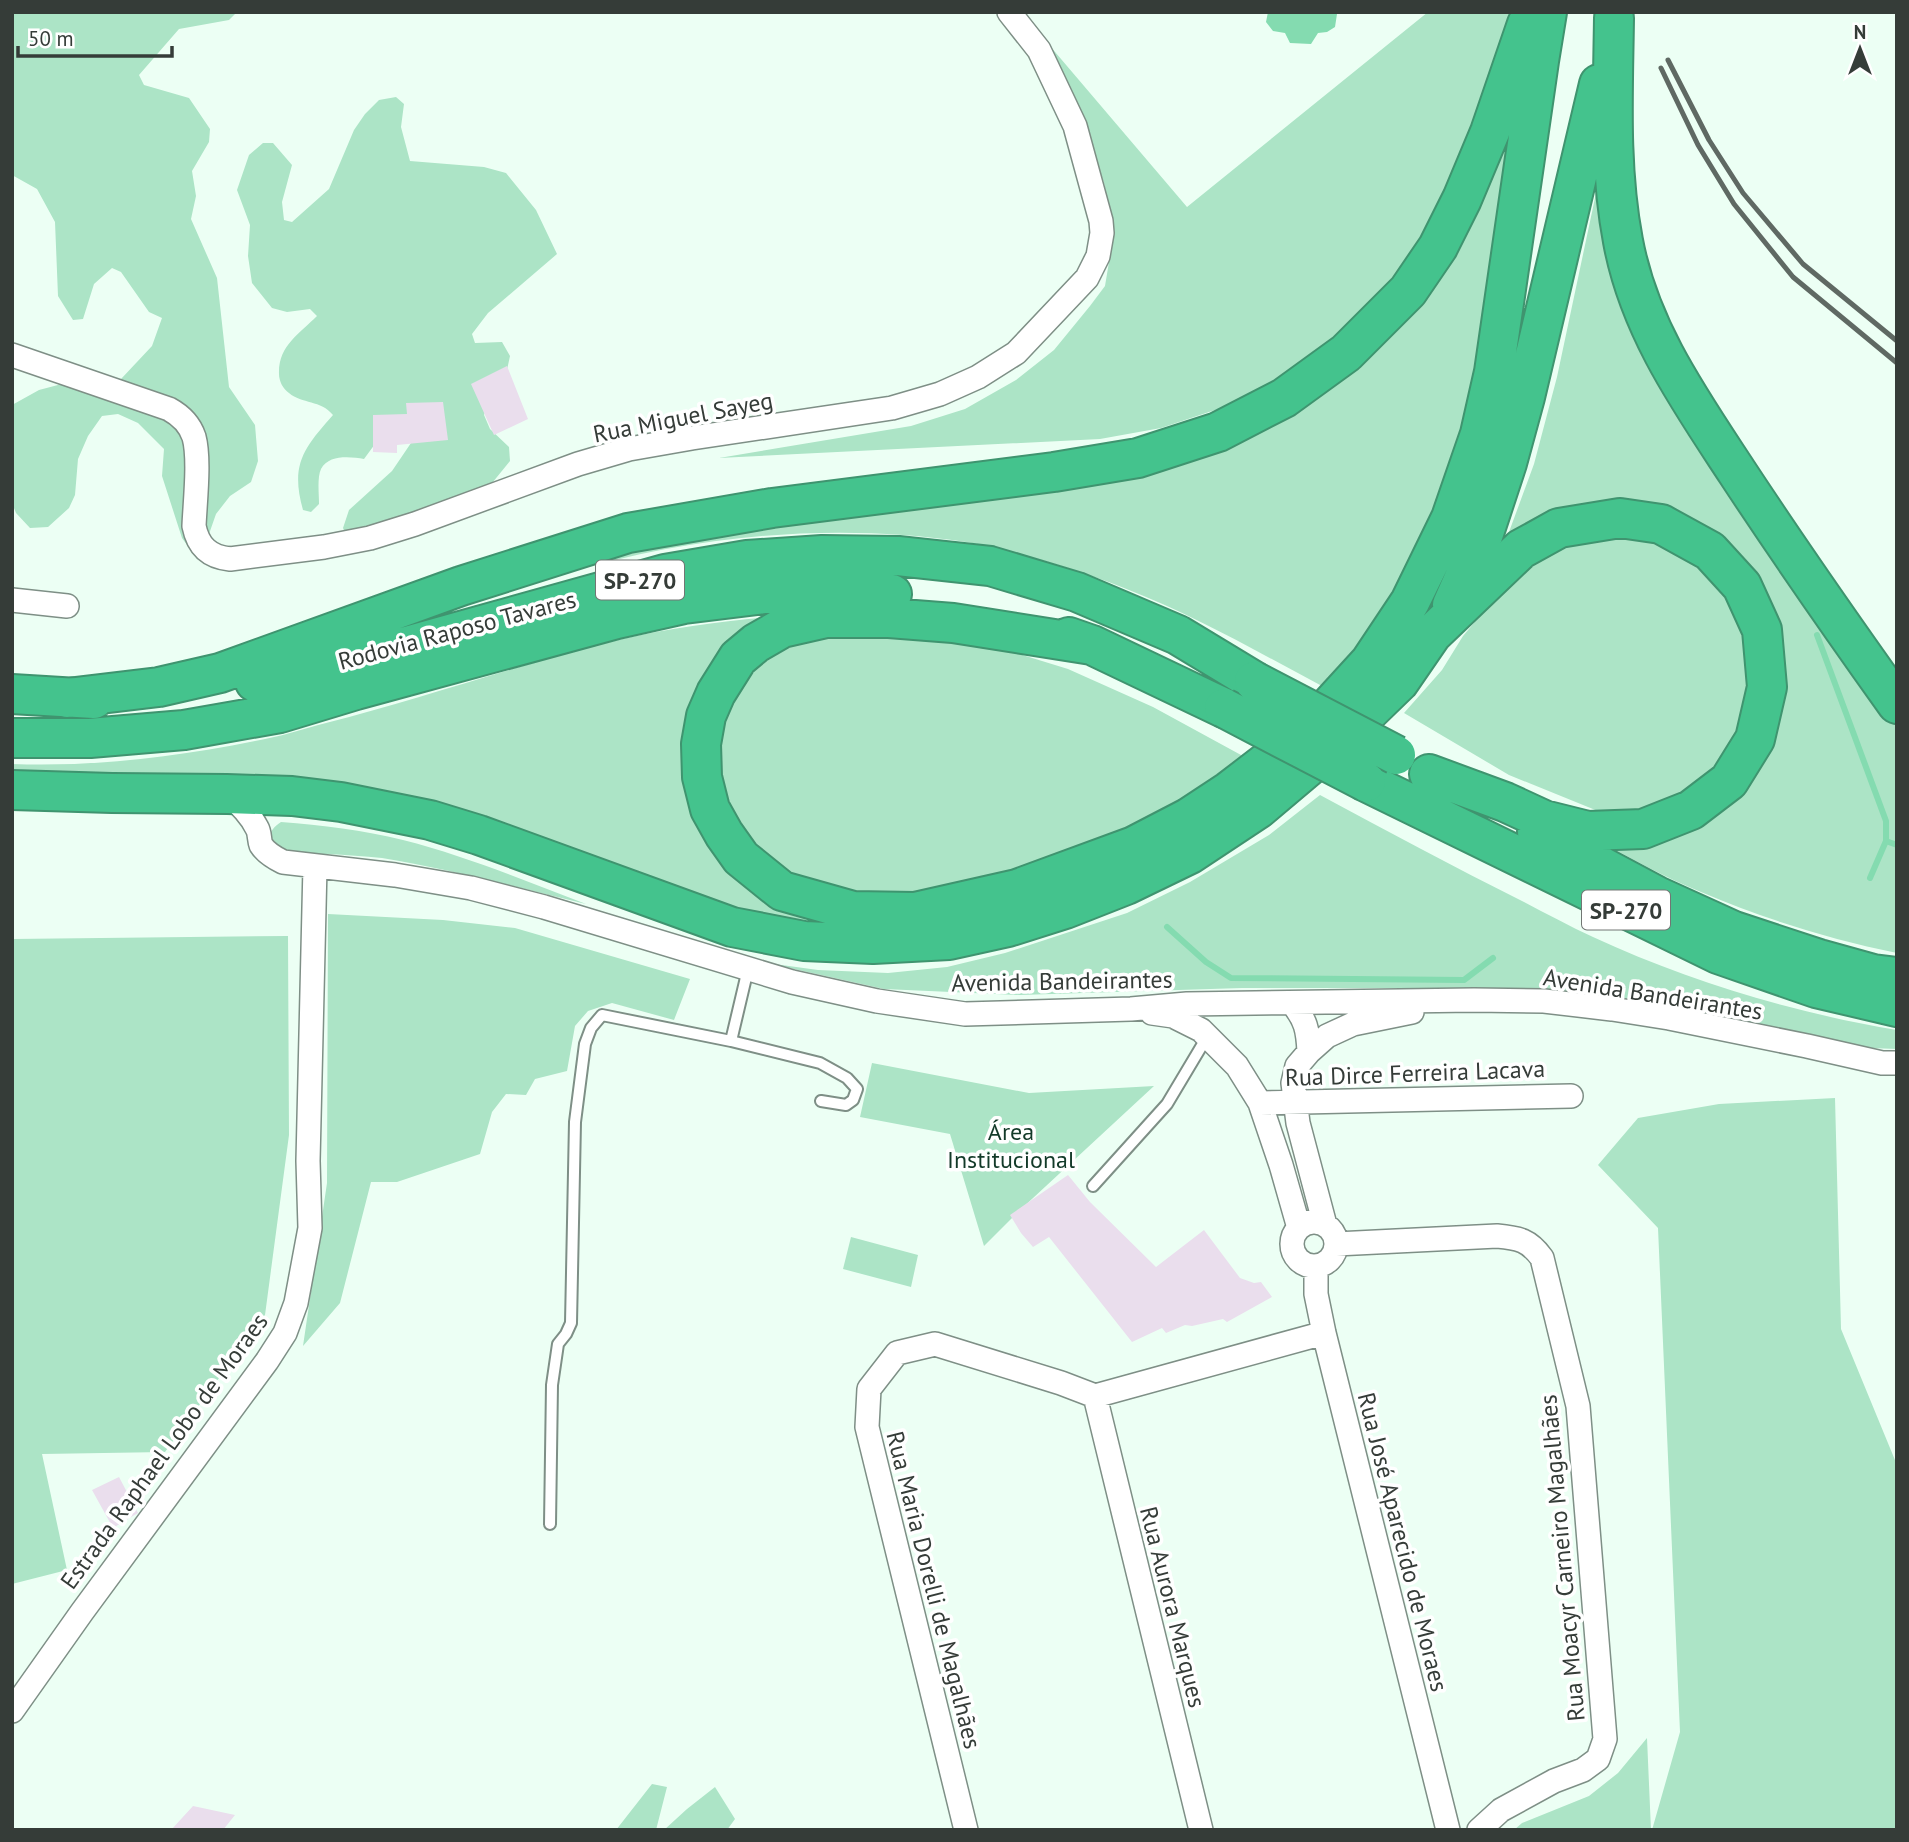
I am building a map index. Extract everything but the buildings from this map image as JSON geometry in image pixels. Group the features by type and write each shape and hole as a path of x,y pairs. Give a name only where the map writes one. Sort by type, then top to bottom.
{"highway":[{"path":"67,698 159,687 220,673 461,586 628,533 772,508 1054,472 1138,458 1219,432 1284,398 1346,353 1408,291 1438,247 1462,199 1490,132 1531,12"},
{"path":"1092,645 953,623 890,618 826,618 782,628 756,643 738,658 716,693 706,716 701,744 702,776 710,809 741,858 782,891 853,911 915,912 1017,889 1134,846 1188,818 1229,791 1306,732 1370,662 1410,603 1451,518 1480,433 1494,372 1547,12"},
{"path":"1443,622 1484,533 1507,463 1615,15"},
{"path":"1615,15 1613,143 1616,197 1623,243 1650,326 1678,382 1708,428 1799,567 1897,704"},
{"path":"12,790 292,796 341,802 430,820 479,835 732,927 804,941 873,944 949,940 1008,927 1065,909 1126,885 1190,854 1258,809 1335,744 1399,682 1443,622 1521,549 1559,528 1620,518 1661,524 1710,551 1742,586 1762,630 1767,687 1755,738 1729,781 1691,810 1643,829 1588,831 1544,820 1505,802 1429,775"},
{"name":"Rodovia Raposo Tavares","path":"12,694 135,699 217,690 378,654 666,574 747,560 822,555 898,555 990,566 1077,592 1178,635 1254,681 1429,775"},
{"name":"Rodovia Raposo Tavares","path":"12,738 90,738 184,730 280,713 617,619 684,604 765,594 839,591 925,597 966,604 1015,618 1092,645 1718,954 1816,988 1897,1007"},
{"name":"SP-270","path":"1429,775 1657,896 1723,926 1819,959 1889,975"}],"street":[{"name":"Rua Miguel Sayeg","path":"12,355 169,409 186,422 196,449 196,536 209,554 230,559 370,538 578,464 629,449 892,408 940,394 978,377 1016,353 1087,278 1098,256 1101,221 1075,126 1039,50 1009,12"},
{"path":"12,600 67,606"},
{"name":"Avenida Bandeirantes","path":"228,794 243,807 259,831 261,844 269,854 283,862 395,875 471,888 544,907 792,982 877,1001 965,1014 1131,1009 1187,1004 1544,1001 1612,1009 1807,1045 1882,1063 1897,1063"},
{"path":"259,831 271,808 292,796"},
{"name":"Estrada Raphael Lobo de Moraes","path":"12,1711 267,1361 285,1333 296,1303 310,1228 308,1161 315,866"},
{"path":"1331,1234 1311,1222 1299,1228 1292,1240 1293,1253 1303,1264 1316,1266 1322,1265 1333,1256 1331,1234 1298,1123 1293,1083 1297,1066 1326,1036 1353,1024 1474,1000"},
{"path":"1292,1003 1305,1022 1308,1052"},
{"path":"1131,1009 1173,1016 1201,1030 1237,1066 1260,1103 1299,1228"},
{"name":"Rua Dirce Ferreira Lacava","path":"1260,1103 1571,1096"},
{"name":"Rua Moacyr Carneiro Magalhães","path":"1331,1234 1518,1238 1534,1247 1542,1258 1578,1406 1605,1739 1598,1759 1583,1770 1554,1781 1501,1810 1479,1830"},
{"name":"Rua José Aparecido de Moraes","path":"1316,1266 1317,1294 1324,1333 1448,1830"},
{"path":"1095,1396 1324,1333"},
{"name":"Rua Maria Dorelli de Magalhães","path":"966,1830 867,1427 869,1389 897,1353 935,1344 1095,1396"},
{"name":"Rua Aurora Marques","path":"1095,1396 1201,1830"}],"lane":[{"path":"731,1041 748,969"},
{"path":"550,1524 552,1385 558,1344 571,1323 575,1122 584,1044 591,1028 602,1015 731,1041 820,1063 847,1078 857,1089 853,1100 846,1105 821,1101"},
{"path":"1093,1186 1167,1104 1208,1037"}],"green space":[{"path":"12,12 237,12 229,20 179,29 139,75 144,85 189,98 210,129 209,142 192,171 196,196 191,219 217,278 229,387 255,425 258,461 251,482 230,496 216,514 209,534 207,562 197,559 182,538 162,476 164,449 138,423 118,414 102,416 88,436 78,459 75,495 69,508 48,527 30,528 16,513 12,503 12,405 39,390 73,381 121,379 152,346 162,318 149,312 121,272 112,268 94,284 83,319 73,320 58,296 55,222 37,189 12,175"},
{"path":"1428,12 1510,12 1441,213 1399,276 1365,313 1303,365 1227,406 1161,428 1100,439 719,458 911,426 965,409 1016,380 1054,350 1090,306 1105,286 1114,232 1104,183 1081,116 1044,39 1187,207"},
{"path":"396,97 404,104 401,127 410,161 484,167 506,173 536,210 557,254 488,313 472,334 475,343 502,342 510,356 505,379 488,402 484,415 490,429 509,447 510,461 475,504 348,539 343,528 349,510 392,471 411,443 375,444 364,459 341,458 329,461 320,472 319,504 311,512 303,510 298,480 302,458 314,437 333,415 323,407 287,391 279,374 286,348 317,316 310,309 287,312 272,308 252,283 248,256 250,225 237,190 249,155 263,143 273,143 292,165 282,202 284,220 292,222 329,189 354,130 365,114 379,100"},
{"path":"1501,151 1507,151 1485,367 1427,546 1333,692 1230,637 1151,599 1066,568 966,542 866,533 765,536 665,549 567,573 566,566 1291,408"},
{"path":"1602,165 1614,254 1897,717 1897,953 1822,935 1725,902 1675,881 1599,841 1675,833 1778,685 1692,527 1511,540 1509,532 1534,464 1557,377"},
{"path":"1639,535 1712,568 1753,635 1751,721 1696,794 1620,820 1509,775 1404,713 1442,670 1463,636 1528,559 1560,541"},
{"path":"780,616 724,658 710,843 731,875 762,897 1017,915 772,925 446,816 12,779 12,764 134,760 264,739 622,639 701,625"},
{"path":"847,631 993,646 1068,669 1153,707 1252,761 1118,843 936,895 832,895 749,853 711,773 725,703 772,648"},
{"path":"1320,795 1566,924 1629,953 1742,994 1897,1030 1897,1049 1870,1048 1601,997 1517,988 1242,988 1020,995 884,989 767,963 818,970 888,973 947,967 1005,953 1127,913 1190,882 1269,835"},
{"path":"281,822 373,833 426,846 586,904 408,862 286,852 275,847 270,840 271,832"},
{"path":"328,914 443,920 515,928 690,979 674,1020 612,1003 588,1011 575,1026 567,1071 535,1079 526,1095 506,1094 492,1112 480,1154 397,1182 371,1182 340,1303 303,1346 327,1183"},
{"path":"288,936 289,1135 265,1315 165,1452 42,1454 67,1570 12,1584 12,939"},
{"name":"Área Institucional","path":"872,1063 1029,1093 1154,1086 984,1246 950,1134 860,1117"},
{"path":"1835,1098 1841,1329 1897,1465 1897,1830 1652,1830 1680,1732 1658,1228 1598,1165 1638,1118 1719,1104"},
{"path":"851,1237 918,1255 911,1287 843,1269"},
{"path":"1647,1738 1651,1830 1514,1830 1522,1823 1589,1796 1618,1773"},
{"path":"652,1784 667,1787 656,1830 616,1830"},
{"path":"715,1787 735,1819 727,1830 664,1830 687,1809"}],"shaded area":[{"path":"1268,12 1337,14 1335,27 1318,33 1311,44 1290,43 1285,33 1273,31 1266,22"}],"waterway":[{"path":"1817,635 1886,821 1886,841 1870,878"},
{"path":"1886,841 1897,845"},
{"path":"1167,927 1206,962 1231,978 1464,980 1493,958"}],"railway":[{"path":"1668,60 1709,140 1743,193 1803,264 1897,341"},
{"path":"1661,68 1698,145 1734,204 1793,277 1897,363"}]}
